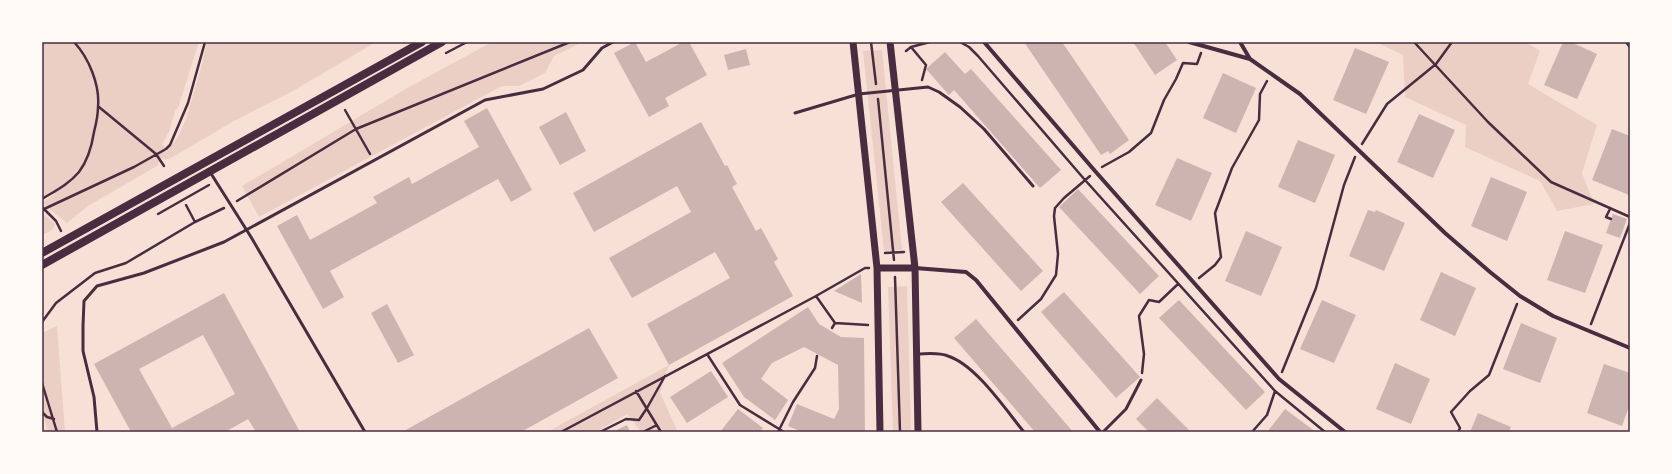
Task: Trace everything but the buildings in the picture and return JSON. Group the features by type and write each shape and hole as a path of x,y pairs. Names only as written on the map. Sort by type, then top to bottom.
{"main road":[{"path":"42,254 422,42"},
{"path":"42,265 442,42"}],"street":[{"path":"853,42 877,268 880,432"},
{"path":"890,42 915,268 918,432"},
{"path":"984,42 1095,171 1279,379 1345,432"},
{"path":"1189,42 1250,59 1300,94 1445,233 1520,296 1553,316 1588,332 1630,348"},
{"path":"1240,42 1250,59"},
{"path":"1628,42 1630,46"},
{"path":"877,268 915,268 966,272 976,280 1100,432"}],"lane":[{"path":"97,432 94,397 83,351 84,302 97,286 144,273 224,242 248,231 485,100 543,89 583,70 602,48 613,42"},
{"path":"795,113 859,94 928,87 939,92 960,107 984,129 1032,186"},
{"path":"210,172 248,231 365,432"},
{"path":"916,354 947,355 960,362 976,374 1024,432"},
{"path":"1103,432 1126,409 1141,380"}],"path":[{"path":"42,199 66,185 79,172 86,160 92,143 98,106 96,86 82,50 74,42"},
{"path":"62,233 56,220 43,209 134,167 170,144 188,103 200,62 204,42"},
{"path":"42,322 56,303 95,274 126,263 195,222 230,205 356,129 570,42"},
{"path":"871,42 893,252 900,432"},
{"path":"906,52 911,47 930,42"},
{"path":"960,42 969,46 1084,180 1275,391 1325,432"},
{"path":"1414,42 1436,64 1488,122 1551,182 1630,217"},
{"path":"1252,432 1267,414 1279,379 1316,288 1344,185 1358,149 1387,104 1436,64 1452,42"},
{"path":"911,47 926,65 919,88"},
{"path":"1013,325 1041,299 1056,276 1058,254 1054,208 1095,171 1129,152 1151,133 1164,100 1183,63 1197,64"},
{"path":"1194,283 1221,257 1215,213 1232,168 1242,147 1259,120 1260,94 1270,73"},
{"path":"98,106 156,154 164,166"},
{"path":"346,110 375,161"},
{"path":"186,205 195,222"},
{"path":"1610,209 1607,217 1611,219"},
{"path":"1588,332 1630,223"},
{"path":"875,254 913,251"},
{"path":"561,432 816,296 865,268 877,268"},
{"path":"1141,380 1144,354 1139,316 1149,300 1159,302 1178,284"},
{"path":"816,296 835,323"},
{"path":"1458,432 1460,428 1451,412 1470,391 1489,375 1520,296"},
{"path":"835,323 869,325"},
{"path":"832,328 835,323"},
{"path":"707,354 740,405 778,431 784,432"},
{"path":"778,431 793,402 815,368 817,356"},
{"path":"600,432 626,419 639,420 665,376"},
{"path":"42,383 57,432"},
{"path":"636,391 661,432"},
{"path":"42,412 47,417 54,419"},
{"path":"643,432 657,425"}],"shaded area":[{"path":"42,42 199,42 178,108 175,111 169,132 162,144 165,147 166,152 178,137 186,119 207,42 376,42 293,91 234,121 171,158 165,160 162,158 157,166 88,206 67,223 42,203 55,194 53,192 42,199"},
{"path":"492,42 583,42 554,56 545,73 519,86 502,86 259,217 242,186 409,87"},
{"path":"1376,42 1526,42 1540,51 1528,84 1597,125 1582,173 1594,204 1557,211 1540,181 1465,147 1466,125 1405,97 1403,55"},
{"path":"882,50 902,250 884,251 863,51"},
{"path":"42,213 55,223 52,230 42,235"},
{"path":"907,286 911,432 893,432 888,287"},
{"path":"57,326 65,432 48,432 42,411 42,333"},
{"path":"669,365 660,393 678,432 641,432 627,414 596,432 547,432"}]}
